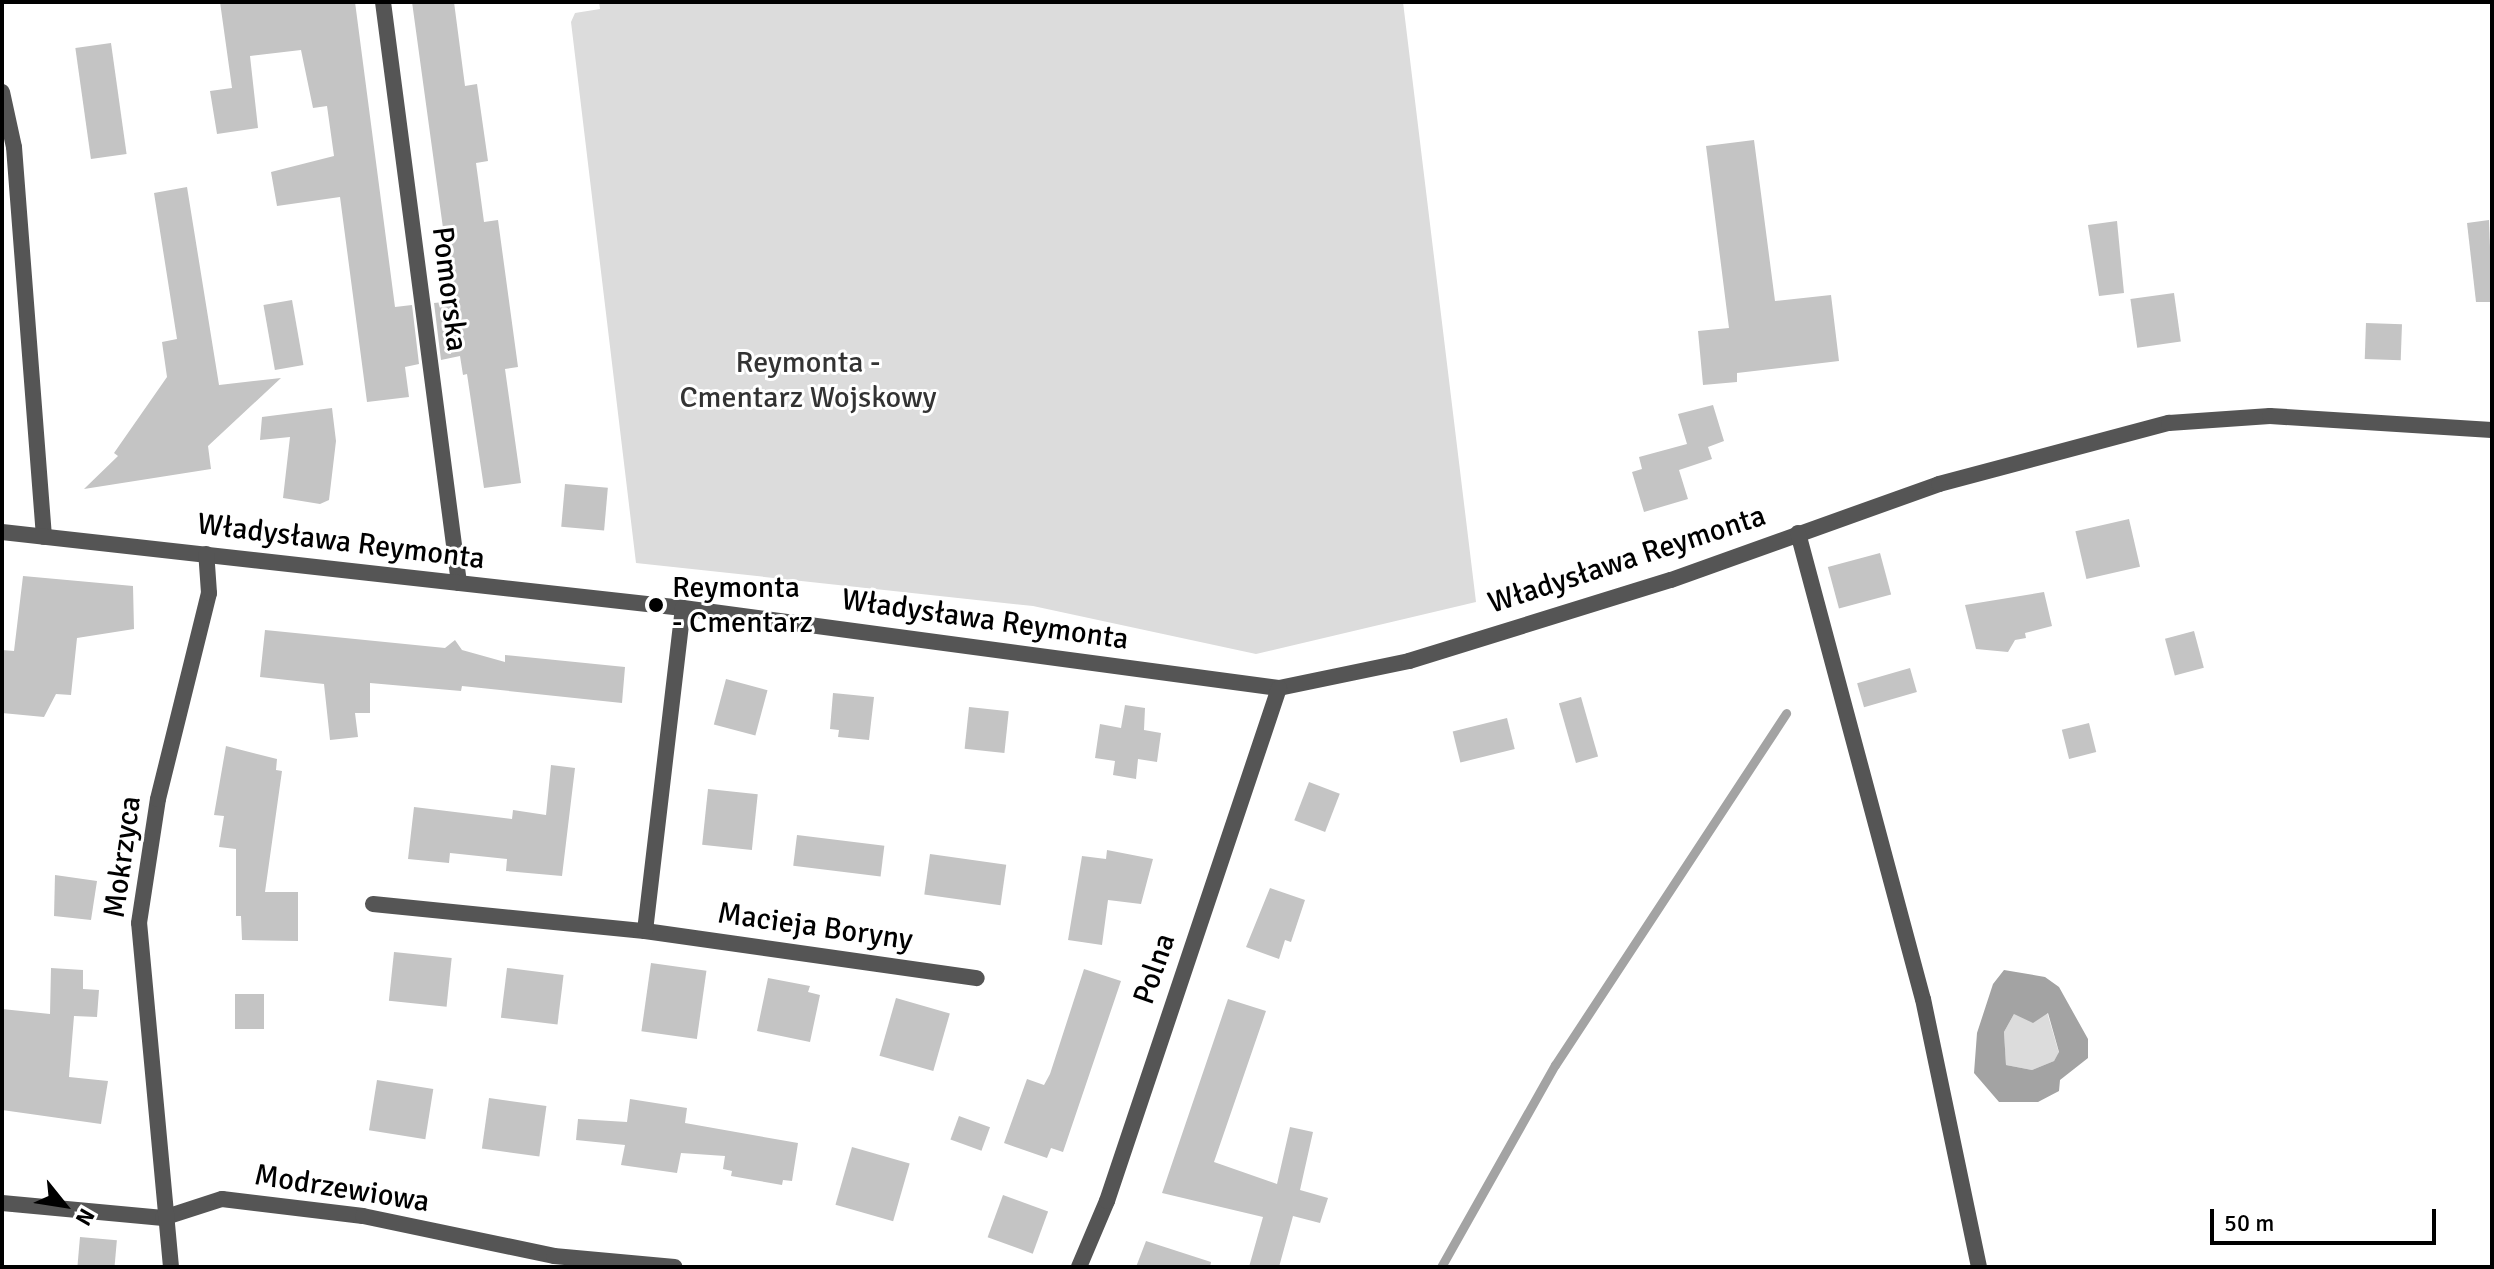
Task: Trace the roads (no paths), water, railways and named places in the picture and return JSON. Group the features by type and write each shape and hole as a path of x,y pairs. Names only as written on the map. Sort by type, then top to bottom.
{"street":[{"name":"Pomorska","path":"383,2 459,583"},
{"path":"2,92 16,163 44,537"},
{"name":"Władysława Reymonta","path":"2,532 683,608 1279,688 1409,661 1671,580 1939,484 2169,423 2270,416 2492,430"},
{"name":"Władysława Reymonta","path":"1798,533 1923,999 1979,1267"},
{"name":"Mokrzyca","path":"171,1267 163,1218 139,923 158,799 209,593 206,554"},
{"path":"645,931 683,608"},
{"name":"Polna","path":"1079,1267 1107,1201 1279,688"},
{"name":"Macieja Boryny","path":"373,904 645,931 977,978"},
{"name":"Modrzewiowa","path":"2,1203 163,1218 222,1199 363,1216 554,1256 675,1267"}],"waterway":[{"path":"1441,1267 1555,1065 1786,713"}],"place":[{"name":"Reymonta - Cmentarz","path":"656,605"}],"park label":[{"name":"Reymonta - Cmentarz Wojskowy","path":"808,380"}]}
